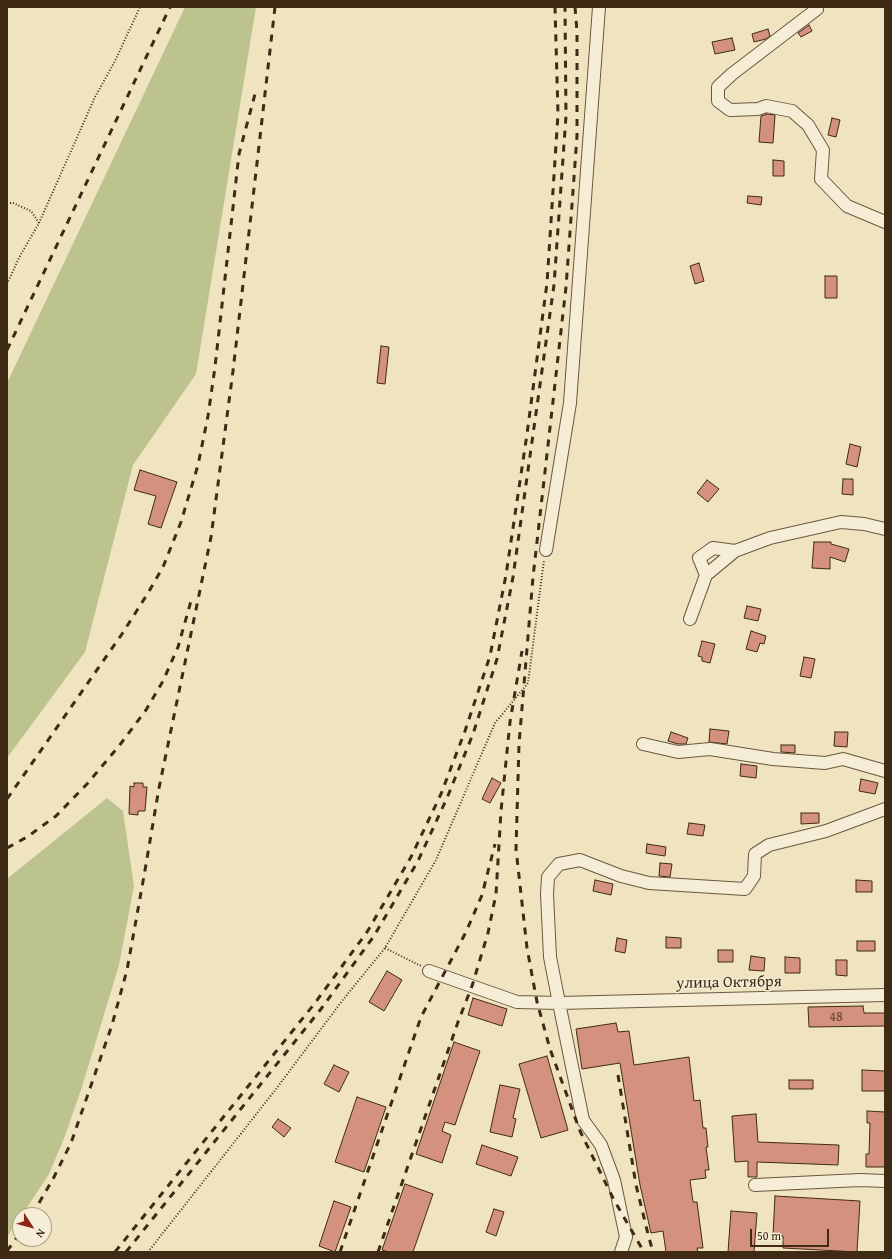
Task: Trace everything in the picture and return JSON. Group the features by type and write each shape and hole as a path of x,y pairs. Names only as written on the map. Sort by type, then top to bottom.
{"street":[{"path":"546,550 570,403 599,7"},
{"path":"816,7 817,9 718,86 718,102 730,110 758,109 766,106 792,111 808,125 823,150 821,179 847,206 885,222"},
{"path":"690,618 706,575 735,551 770,538 841,522 864,524 885,529"},
{"path":"706,575 699,558 713,548 735,551"},
{"path":"643,744 678,752 710,750 780,760 826,763 843,759 885,771"},
{"path":"621,1252 626,1237 614,1180 601,1145 583,1120 550,957 547,894 548,877 559,864 580,860 621,876 649,883 745,889 754,876 755,854 769,845 826,831 885,809"},
{"name":"улица Октября","path":"429,971 517,1002 574,1003 885,995"},
{"path":"755,1185 860,1180 885,1181"}],"path":[{"path":"7,284 20,256 39,223 92,104 140,7"},
{"path":"7,203 13,203 31,211 39,223"},
{"path":"148,1252 276,1089 342,1001 385,948 436,860 495,723 528,683 546,550"},
{"path":"385,948 429,971"}],"green space":[{"path":"185,7 256,7 196,374 133,465 85,652 7,758 7,383"},
{"path":"107,798 123,811 134,886 119,965 82,1087 65,1136 49,1174 27,1207 12,1207 12,1230 7,1237 7,879"}],"building":[{"path":"809,25 812,31 801,37 798,33"},
{"path":"768,29 770,36 766,39 754,42 752,34"},
{"path":"732,38 735,50 715,54 712,42"},
{"path":"767,114 775,115 773,143 759,142 761,116"},
{"path":"832,118 840,120 836,137 828,135"},
{"path":"773,160 784,161 784,176 773,176"},
{"path":"748,196 762,197 761,205 747,203"},
{"path":"699,263 704,281 695,284 690,266"},
{"path":"825,276 837,276 837,298 825,298"},
{"path":"381,346 389,347 385,384 377,383"},
{"path":"850,444 861,447 857,467 846,464"},
{"path":"140,470 177,482 161,528 148,524 156,496 134,490"},
{"path":"843,479 853,479 853,495 842,494"},
{"path":"707,480 719,489 708,502 697,493"},
{"path":"814,542 831,542 831,544 849,549 845,562 830,557 830,569 812,568"},
{"path":"747,606 761,609 758,621 744,618"},
{"path":"751,631 766,636 764,644 760,643 757,652 746,649"},
{"path":"702,641 715,644 710,663 702,661 702,657 698,656"},
{"path":"804,657 815,659 811,678 800,676"},
{"path":"710,729 729,731 727,744 709,742"},
{"path":"671,732 688,738 686,744 678,744 668,741"},
{"path":"835,732 848,732 847,747 834,746"},
{"path":"781,745 795,745 795,753 781,752"},
{"path":"741,764 757,766 756,778 740,776"},
{"path":"492,778 501,783 490,803 482,799"},
{"path":"861,779 878,783 875,794 859,791"},
{"path":"134,783 143,783 143,787 147,787 145,811 138,811 138,815 129,814 130,786 134,787"},
{"path":"801,813 819,813 819,823 801,824"},
{"path":"689,823 705,825 703,836 687,834"},
{"path":"647,844 666,847 665,856 646,853"},
{"path":"660,863 672,864 670,877 659,876"},
{"path":"595,880 613,884 611,895 593,891"},
{"path":"856,880 872,881 872,892 856,892"},
{"path":"666,937 681,938 681,948 666,948"},
{"path":"617,938 627,940 625,953 615,951"},
{"path":"857,941 875,941 875,951 857,951"},
{"path":"718,950 733,950 733,962 718,962"},
{"path":"751,956 765,958 764,971 749,970"},
{"path":"785,957 800,958 800,973 785,973"},
{"path":"836,960 847,960 847,976 836,975"},
{"path":"387,971 402,980 384,1011 369,1002"},
{"path":"473,998 507,1009 502,1026 468,1015"},
{"path":"863,1006 864,1013 885,1013 885,1026 809,1027 808,1007"},
{"path":"616,1023 618,1032 629,1031 634,1065 689,1057 694,1101 700,1100 703,1128 706,1128 708,1147 706,1147 709,1170 705,1170 706,1178 690,1180 693,1202 697,1202 703,1248 697,1248 698,1252 666,1252 663,1231 651,1233 640,1185 620,1063 582,1069 576,1029"},
{"path":"454,1042 480,1051 455,1125 445,1122 442,1131 451,1135 442,1163 416,1154"},
{"path":"547,1056 568,1130 541,1138 519,1064"},
{"path":"334,1065 349,1072 339,1092 324,1084"},
{"path":"862,1070 885,1071 885,1091 862,1091"},
{"path":"789,1080 813,1080 813,1089 789,1089"},
{"path":"500,1085 520,1089 513,1118 516,1119 512,1137 490,1132"},
{"path":"357,1097 386,1107 364,1172 335,1162"},
{"path":"867,1111 885,1112 885,1167 866,1167 866,1154 869,1154 870,1123 867,1123"},
{"path":"756,1114 758,1142 839,1145 838,1165 757,1162 757,1177 748,1177 748,1161 735,1162 732,1116"},
{"path":"278,1119 291,1128 284,1137 272,1127"},
{"path":"482,1145 518,1157 511,1176 476,1164"},
{"path":"405,1184 433,1194 413,1252 389,1252 382,1250"},
{"path":"775,1196 860,1201 857,1252 783,1248 783,1236 773,1235"},
{"path":"334,1201 351,1207 335,1252 319,1246"},
{"path":"494,1209 504,1212 496,1236 486,1232"},
{"path":"731,1211 757,1213 754,1252 728,1252"}],"railway":[{"path":"7,350 170,7"},
{"path":"37,1207 71,1143 112,1025 127,970 159,788 211,537 233,371 275,7"},
{"path":"115,1252 315,1003 367,932 411,857 441,794 465,731 490,656 506,575 547,283 558,114 555,7"},
{"path":"126,1252 321,1009 374,936 418,861 447,798 473,734 497,659 513,577 554,285 566,116 565,7"},
{"path":"575,7 577,32 577,136 566,287 533,577 519,744 516,849 527,948 537,1002 550,1049 580,1131 614,1200 644,1252"},
{"path":"7,799 122,634 148,593 163,567 181,522 198,465 208,416 239,154 255,94"},
{"path":"7,848 27,837 56,816 87,784 119,746 146,710 163,681 178,647 191,601"},
{"path":"378,1252 458,1022 472,986 488,933 496,894 501,811 510,722 522,651"},
{"path":"340,1252 421,1017 466,932 482,895 495,844"},
{"path":"618,1075 636,1185 653,1252"},
{"path":"7,1251 12,1244"}]}
